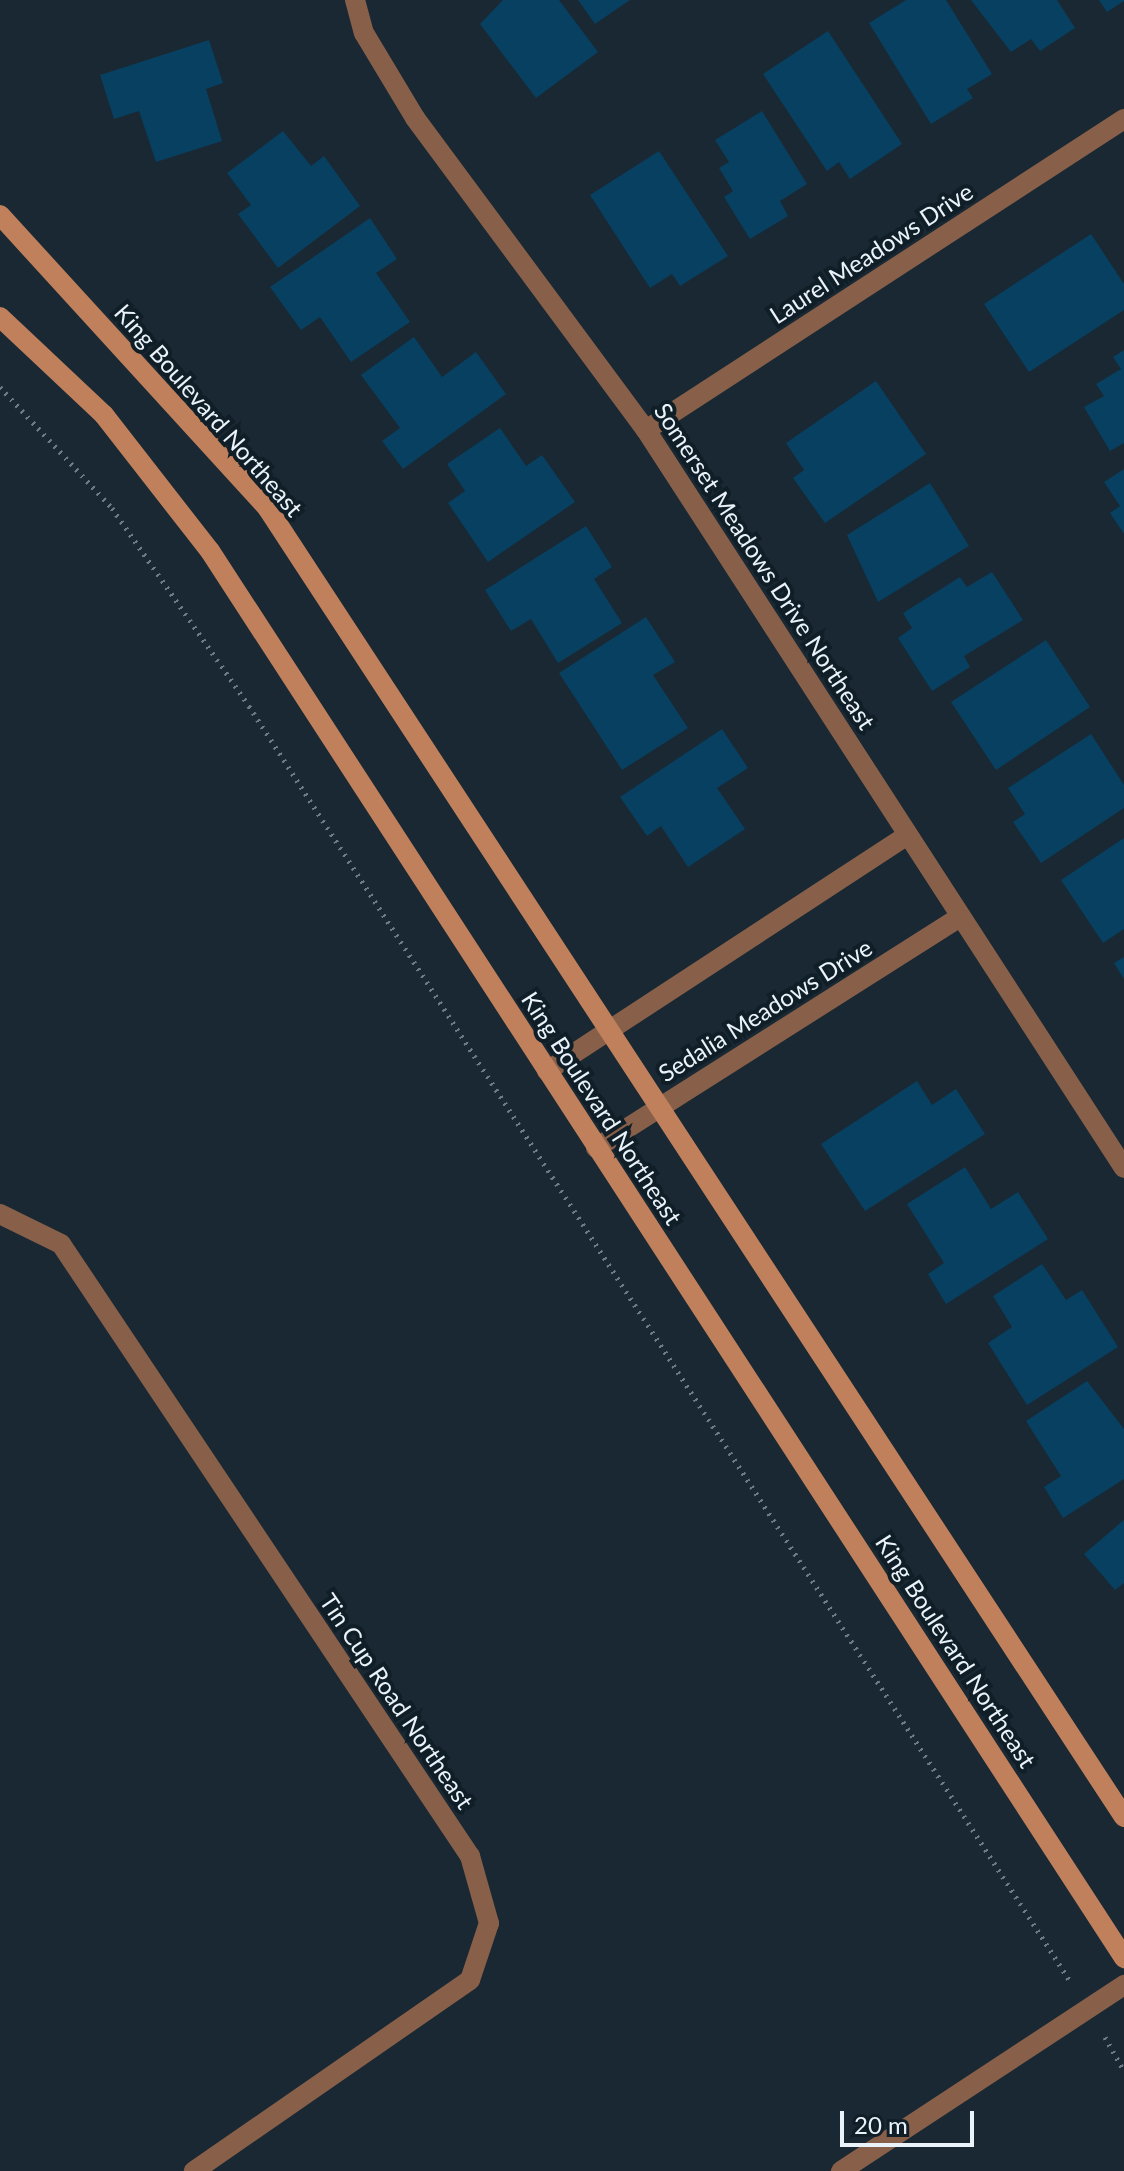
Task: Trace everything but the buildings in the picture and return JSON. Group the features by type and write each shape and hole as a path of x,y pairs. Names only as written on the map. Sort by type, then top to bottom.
{"street":[{"name":"Somerset Meadows Drive Northeast","path":"355,0 364,33 415,118 646,430 1124,1168"},
{"name":"Laurel Meadows Drive","path":"646,430 1124,119"},
{"name":"King Boulevard Northeast","path":"0,215 268,509 1124,1817"},
{"name":"King Boulevard Northeast","path":"0,317 104,415 210,551 1124,1958"},
{"path":"547,1071 908,835"},
{"name":"Sedalia Meadows Drive","path":"596,1148 961,916"},
{"name":"Tin Cup Road Northeast","path":"0,1214 61,1244 470,1856 489,1923 470,1980 194,2171"},
{"path":"841,2171 1124,1985"}],"path":[{"path":"0,387 112,508 249,706 1088,2009 1124,2071"}]}
